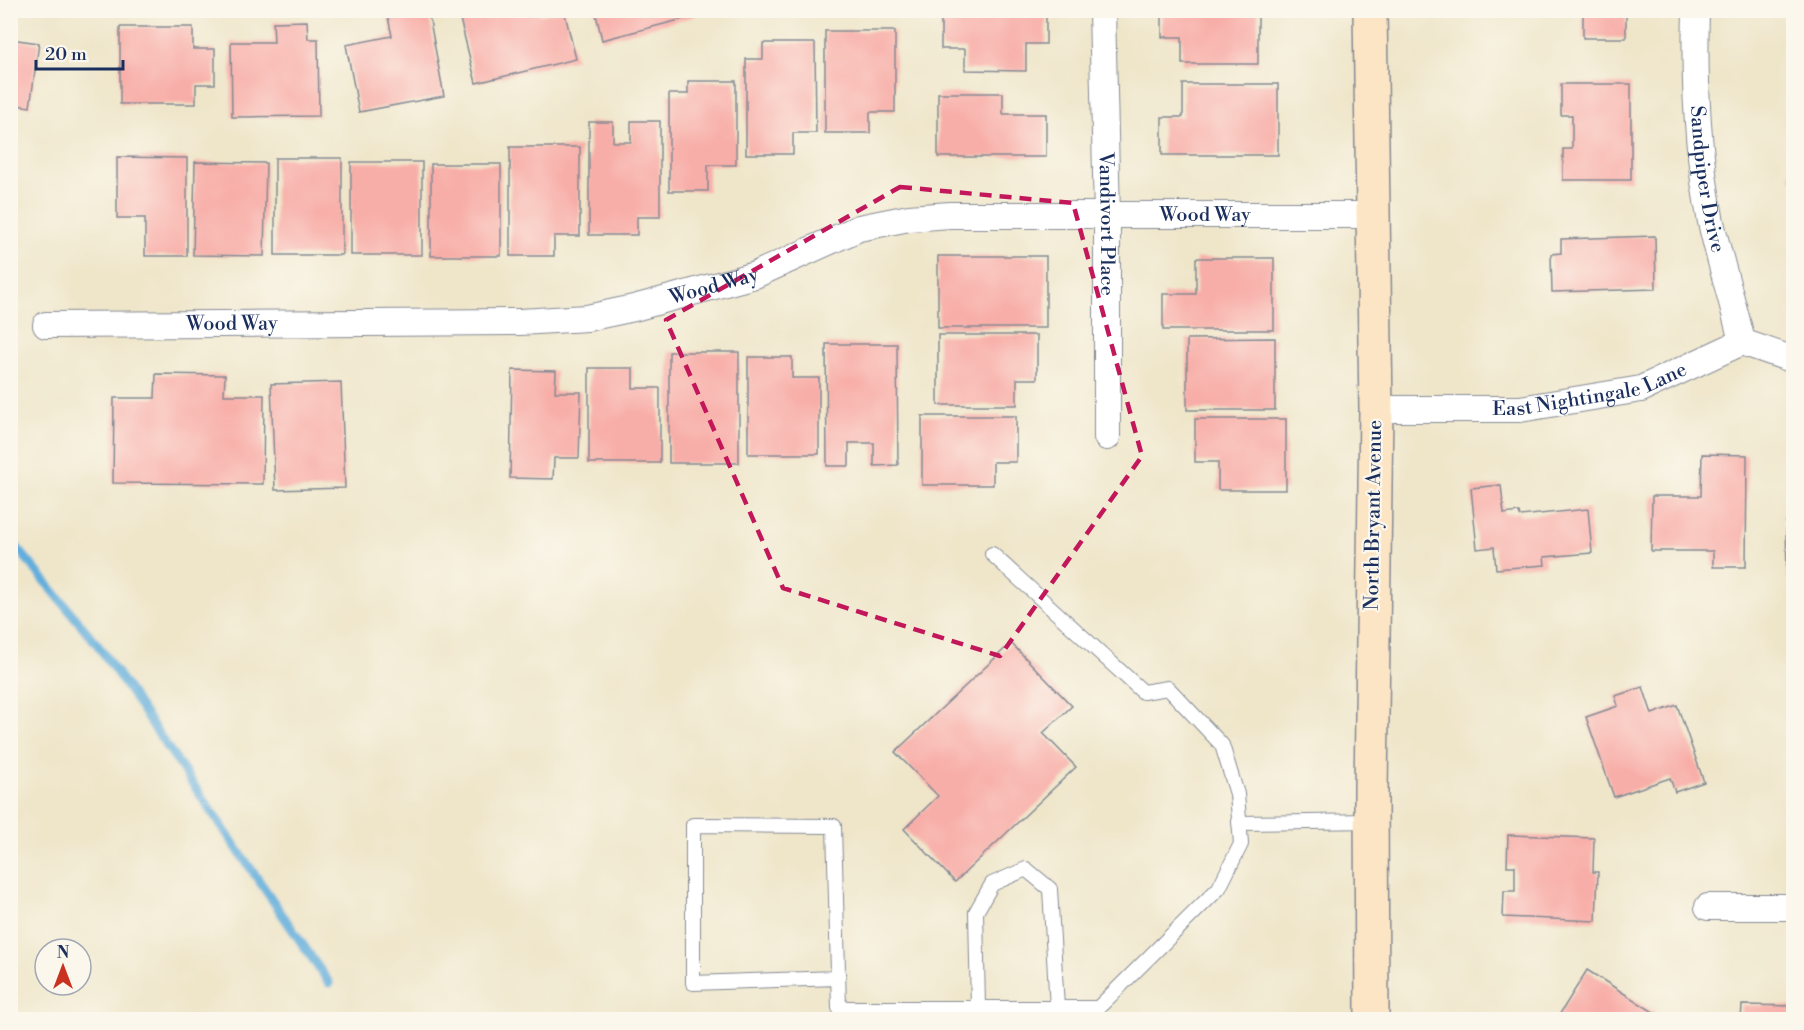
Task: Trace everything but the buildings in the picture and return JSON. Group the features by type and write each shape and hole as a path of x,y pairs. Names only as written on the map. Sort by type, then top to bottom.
{"street":[{"name":"Vandivort Place","path":"1102,10 1107,215 1107,437"},
{"name":"North Bryant Avenue","path":"1370,10 1376,409 1371,821 1372,1020"},
{"name":"Sandpiper Drive","path":"1696,10 1695,58 1702,155 1711,222 1742,342"},
{"name":"Wood Way","path":"46,326 520,322 587,318 755,275 859,228 879,224 950,215 1372,215"},
{"path":"1742,342 1794,360"},
{"name":"East Nightingale Lane","path":"1376,409 1520,409 1641,389 1742,342"},
{"path":"1708,907 1794,907"}],"lane":[{"path":"838,978 693,983 693,825 834,826 839,1008 1098,1008 1219,888 1241,844 1237,794 1222,745 1167,688 1143,692 992,554"},
{"path":"1239,823 1371,821"},
{"path":"978,1008 976,912 992,884 1026,869 1050,889 1057,1008"}],"highlighted area":[{"path":"900,187 1073,203 1142,456 1000,656 783,588 666,320"}],"waterway":[{"path":"10,539 97,644 329,983"}]}
